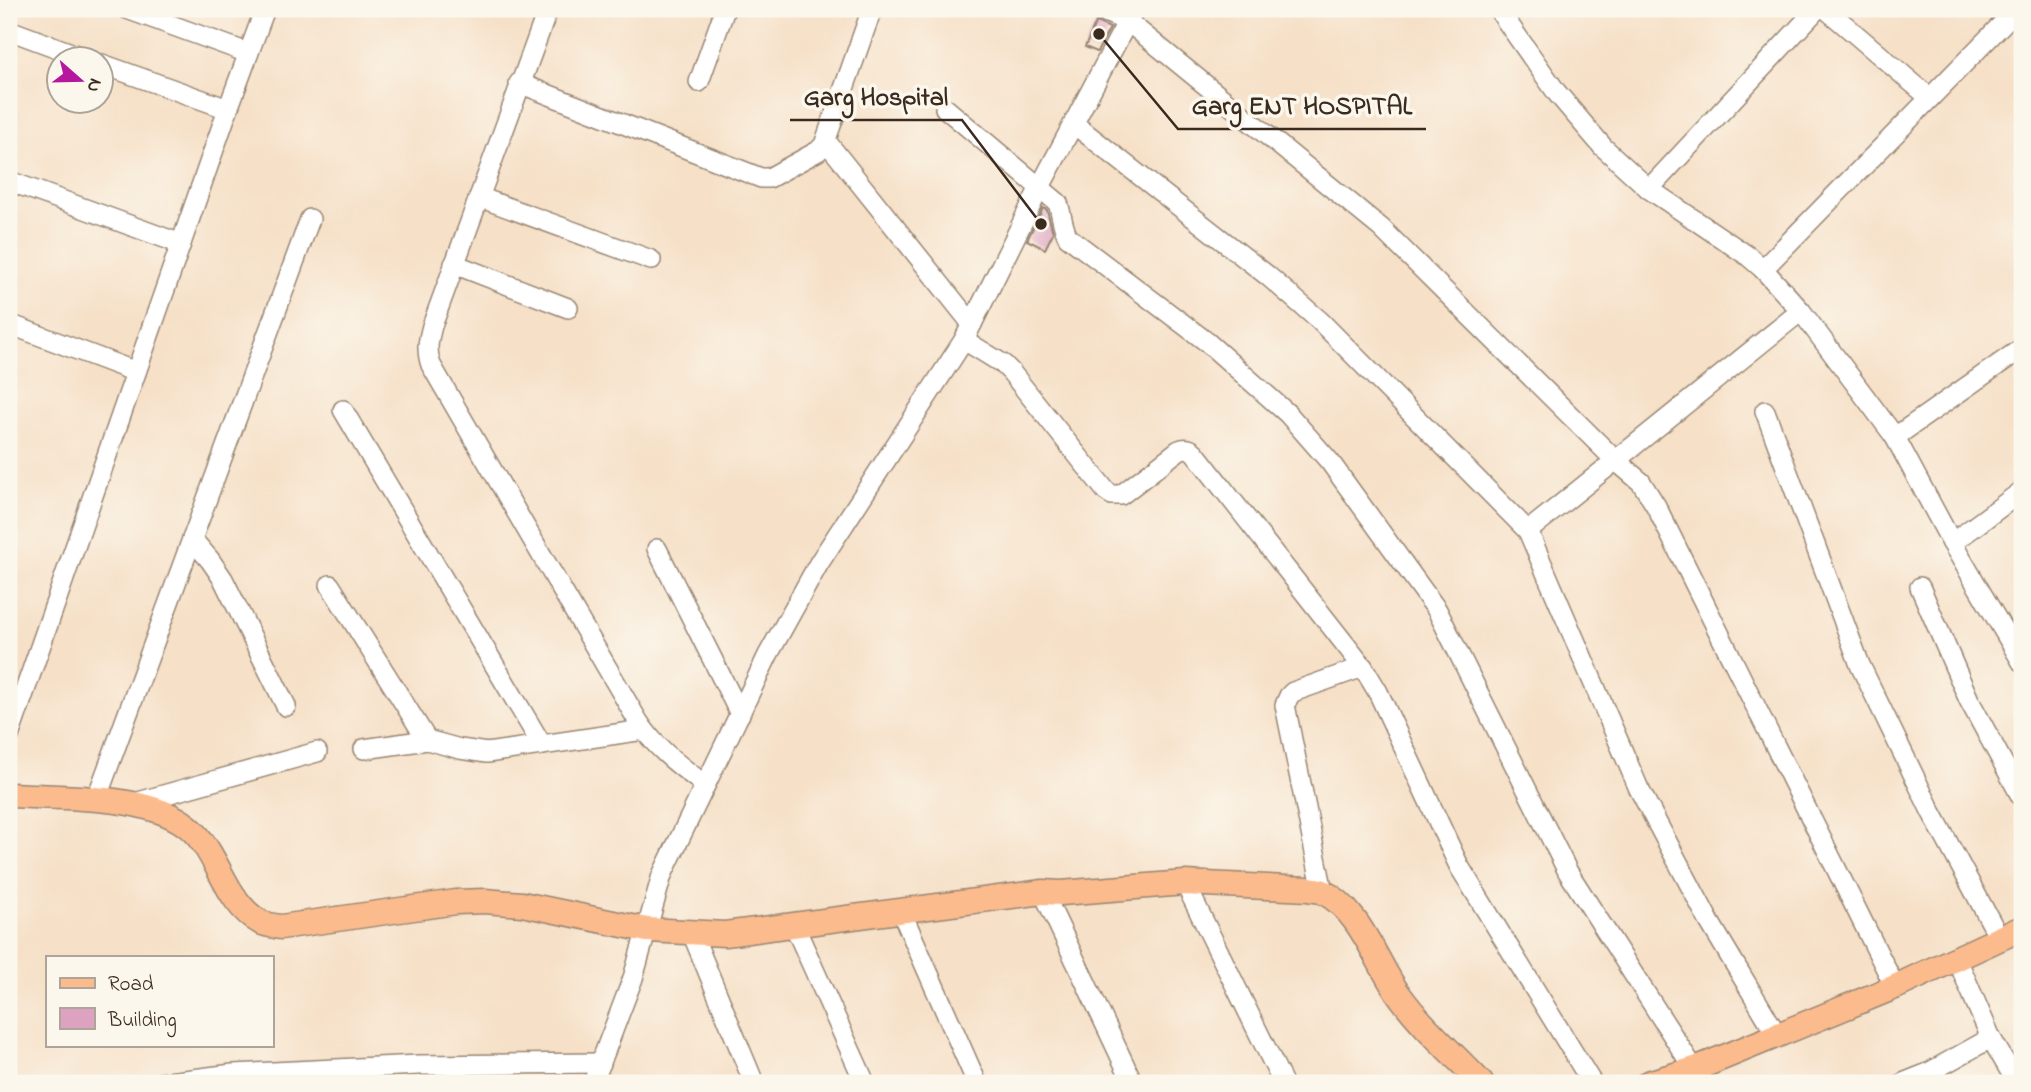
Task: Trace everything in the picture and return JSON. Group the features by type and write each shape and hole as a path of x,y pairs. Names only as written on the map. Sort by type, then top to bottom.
{"main road":[{"path":"9,795 131,804 167,814 192,829 201,839 236,897 250,914 262,923 281,927 456,902 485,901 522,904 647,930 724,934 1043,892 1061,893 1185,883 1308,889 1323,892 1339,903 1353,918 1399,995 1431,1035 1481,1083"},
{"path":"1648,1083 1699,1076 1777,1035 1895,987 2011,934"}],"street":[{"path":"127,9 248,53"},
{"path":"9,736 265,9"},
{"path":"548,9 454,264 427,342 427,354 643,730 665,754 705,785"},
{"path":"699,82 725,9"},
{"path":"519,83 764,179 773,177 818,151 827,141 872,9"},
{"path":"1097,9 1130,15 1381,228 1615,460 1641,482 1656,506 1895,987"},
{"path":"1498,9 1557,93 1603,147 1649,189 1748,256 1801,311 1895,436 1952,543 2022,662"},
{"path":"1649,189 1818,9"},
{"path":"1826,9 1930,98"},
{"path":"1763,269 2017,9"},
{"path":"593,1083 633,978 662,876 785,621 819,563 968,332 1130,15"},
{"path":"9,30 52,46"},
{"path":"116,69 228,109"},
{"path":"945,108 1058,203 1068,237 1207,342 1288,414 1330,461 1437,610 1568,872 1699,1076"},
{"path":"1074,124 1300,303 1528,531 1639,789 1709,921 1777,1035"},
{"path":"827,141 968,332 1012,372 1106,491 1112,495 1121,495 1179,450 1184,447 1191,449 1363,667 1378,692 1459,866 1592,1083"},
{"path":"9,181 181,244"},
{"path":"479,197 651,260"},
{"path":"96,800 310,219"},
{"path":"454,264 568,308"},
{"path":"1528,531 1801,311"},
{"path":"9,324 136,372"},
{"path":"1895,436 2022,348"},
{"path":"343,410 542,745"},
{"path":"1765,411 1860,665 1932,813 2011,934"},
{"path":"1952,543 2022,491"},
{"path":"192,539 223,579 286,706"},
{"path":"657,549 740,713"},
{"path":"330,585 426,740"},
{"path":"1920,587 1969,700 2022,797"},
{"path":"1323,892 1285,705 1293,692 1363,667"},
{"path":"363,749 426,740 487,753 643,730"},
{"path":"131,804 317,752"},
{"path":"1185,883 1283,1083"},
{"path":"1043,892 1133,1083"},
{"path":"901,911 977,1083"},
{"path":"794,925 865,1083"},
{"path":"692,933 754,1083"},
{"path":"1957,959 1991,1038 2017,1083"},
{"path":"1903,1083 1928,1073 1991,1038"},
{"path":"160,1083 233,1074 419,1065 601,1063"}],"building":[{"path":"1096,22 1110,28 1097,52 1085,47"},
{"path":"1043,208 1047,210 1053,233 1045,249 1027,240"}],"place":[{"name":"Garg ENT HOSPITAL","path":"1099,34"},
{"name":"Garg Hospital","path":"1041,224"}]}
